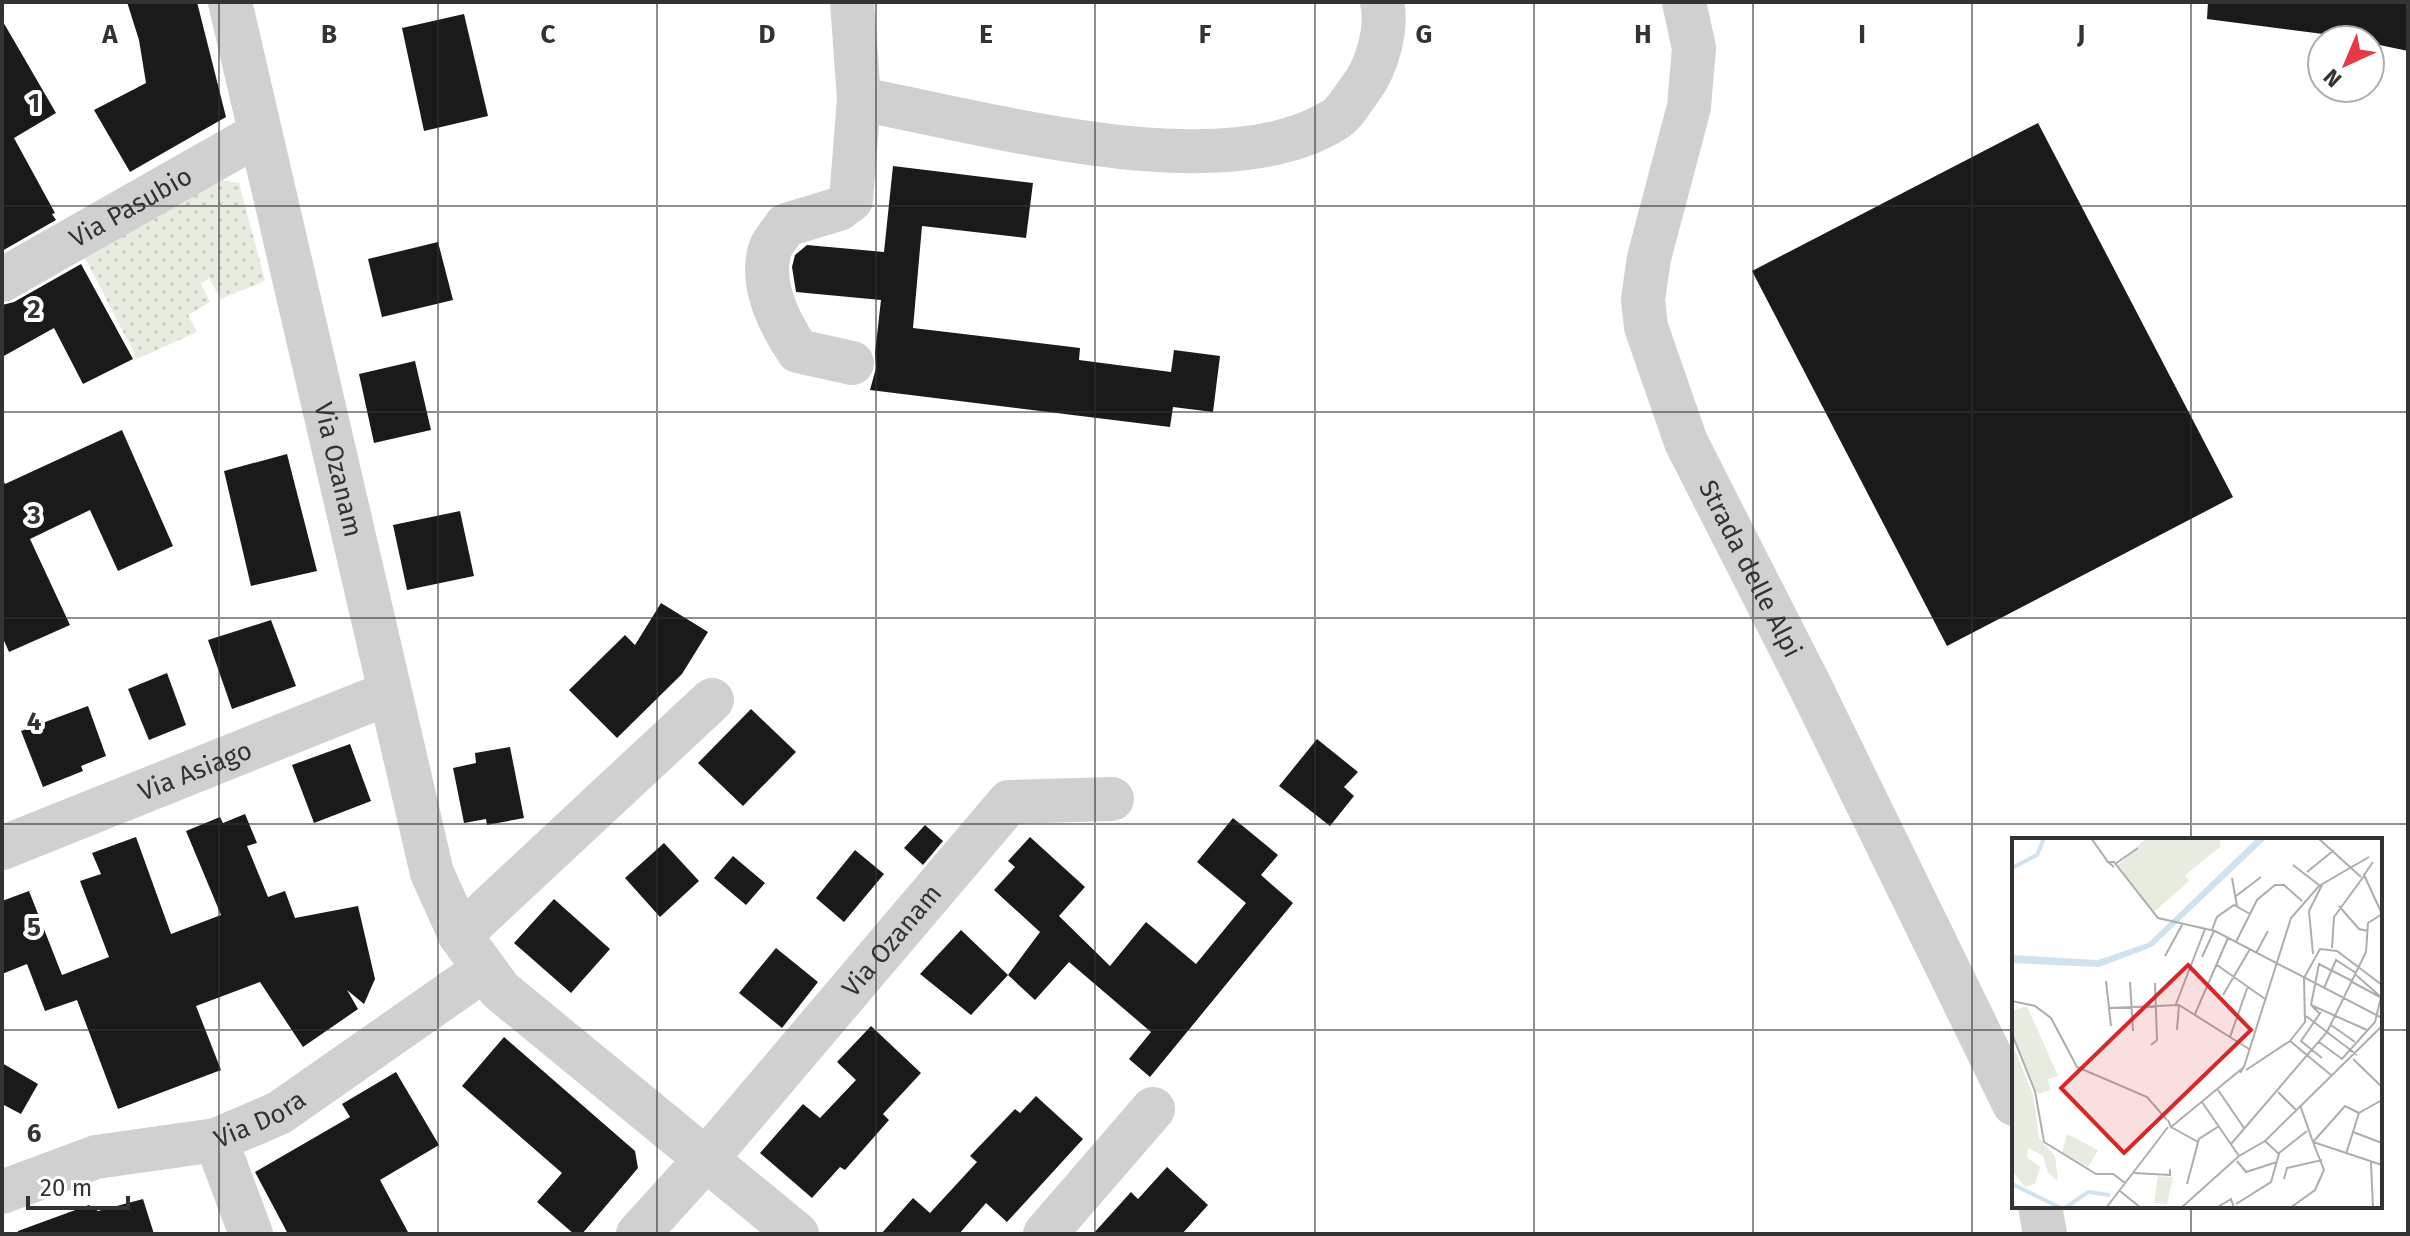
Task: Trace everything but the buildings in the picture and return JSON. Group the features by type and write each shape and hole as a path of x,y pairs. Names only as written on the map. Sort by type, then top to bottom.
{"street":[{"name":"Via Ozanam","path":"230,2 432,873 460,935 500,990 797,1234"},
{"path":"852,2 859,99 851,200 839,209 786,225 769,252 770,283 779,322 798,351 852,363"},
{"path":"859,99 1028,133 1138,147 1228,150 1289,142 1337,119 1373,73 1385,13 1382,2"},
{"name":"Strada delle Alpi","path":"1684,2 1694,48 1689,107 1649,258 1643,299 1646,327 1668,399 1692,455 1811,688 2012,1100"},
{"name":"Via Pasubio","path":"2,280 259,134"},
{"name":"Via Asiago","path":"2,848 389,693"},
{"path":"460,935 712,700"},
{"name":"Via Ozanam","path":"638,1234 707,1158 1009,802 1112,799"},
{"name":"Via Dora","path":"2,1192 96,1157 216,1140 279,1113 485,969"},
{"path":"1045,1234 1153,1109"},
{"path":"216,1140 251,1234"},
{"path":"2040,1208 2045,1234"}],"shaded area":[{"path":"209,178 239,183 265,281 221,299 209,278 201,284 210,302 188,315 197,332 137,359 82,252"}]}
